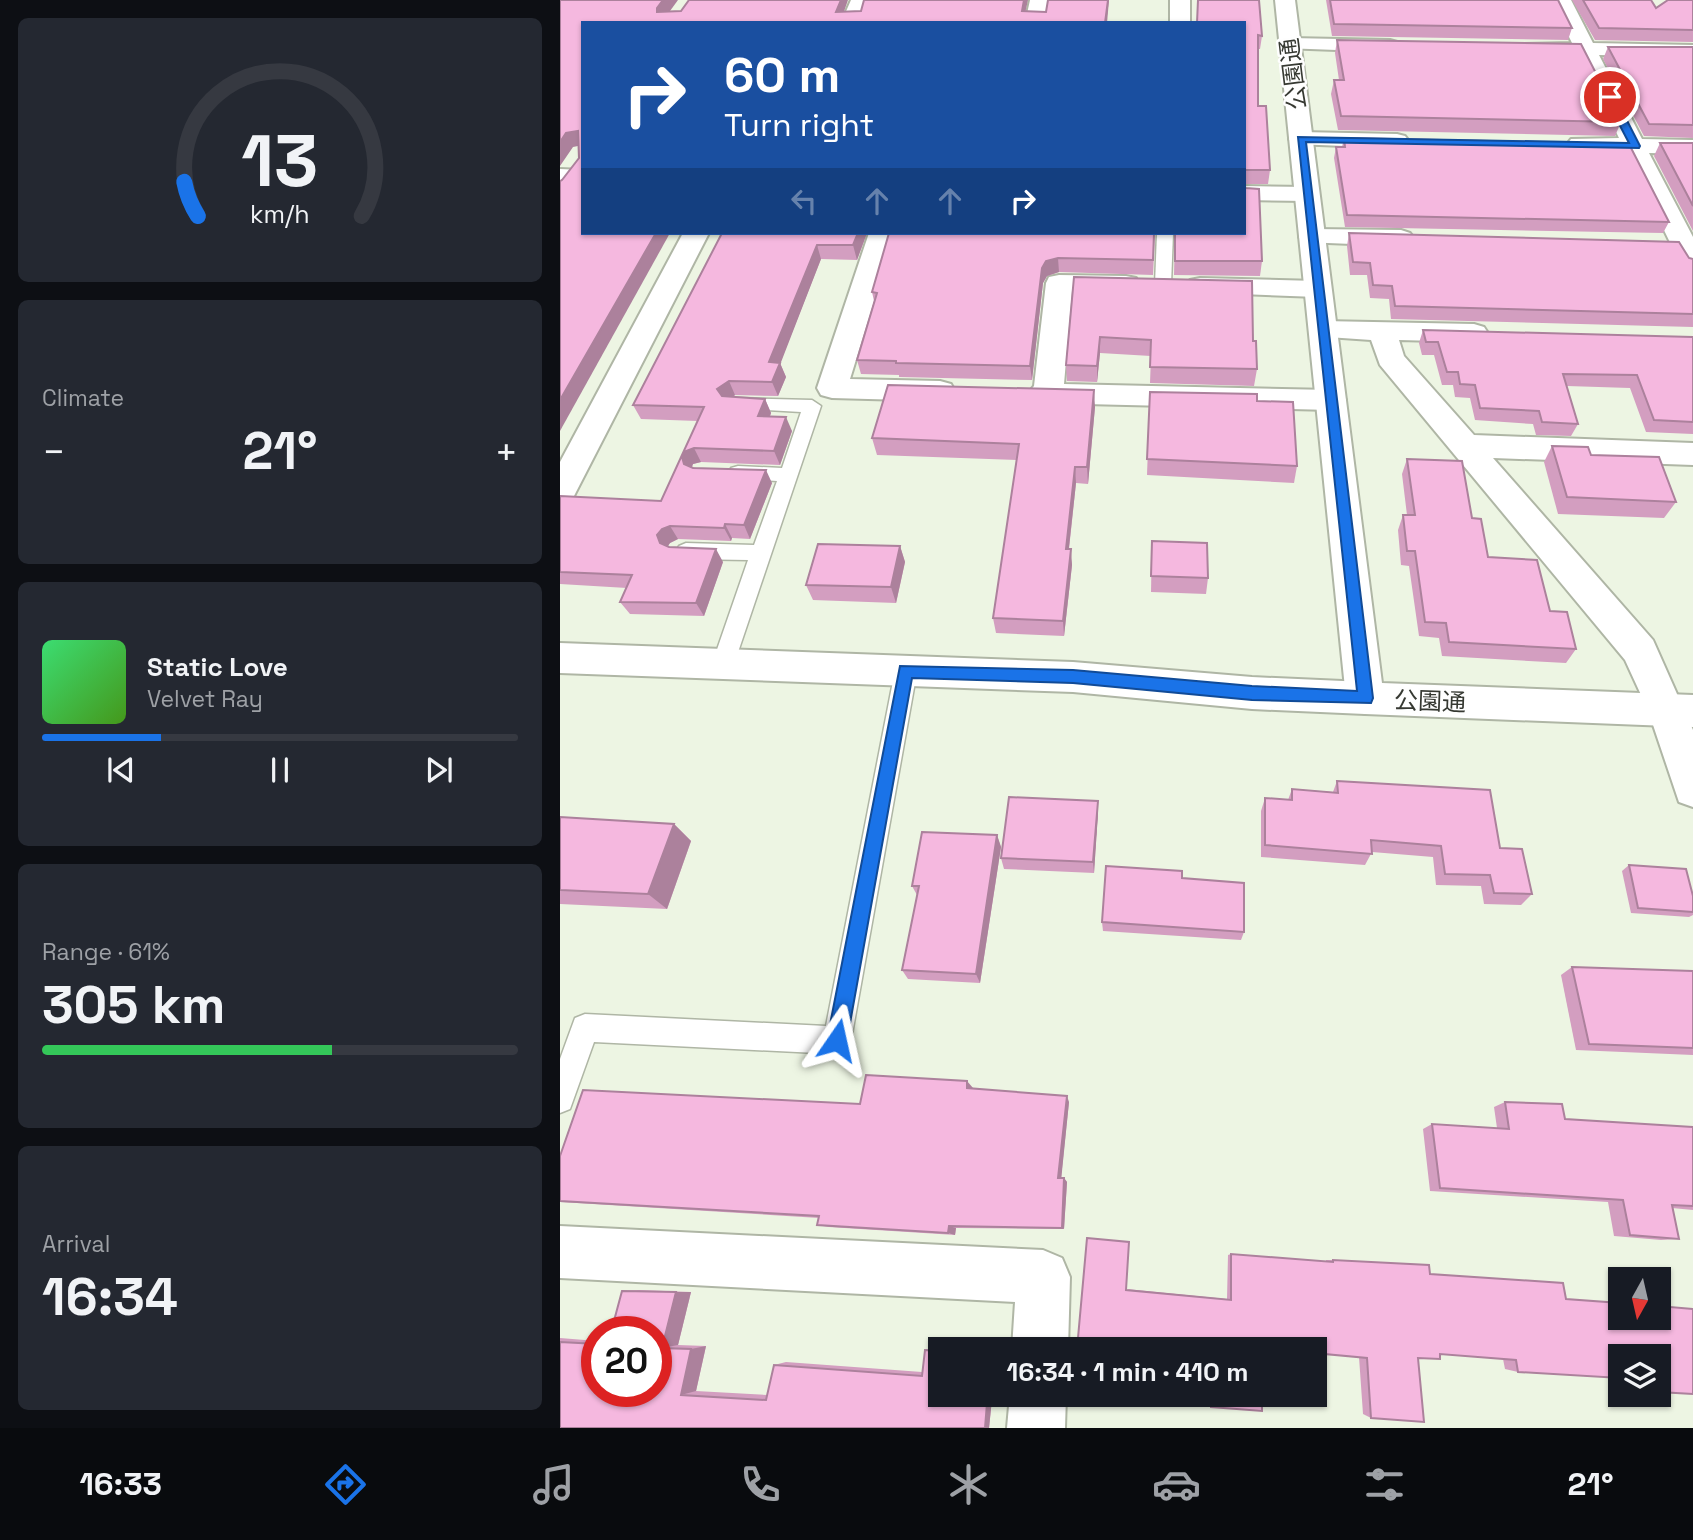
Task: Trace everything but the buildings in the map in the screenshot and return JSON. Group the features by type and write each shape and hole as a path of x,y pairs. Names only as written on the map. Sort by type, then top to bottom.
{"street":[{"path":"852,21 862,0"},
{"path":"1035,21 1040,0"},
{"path":"1180,0 1180,21"},
{"name":"公園通","path":"1284,0 1365,698 1680,710"},
{"path":"1561,0 1689,252"},
{"path":"1290,44 1410,46"},
{"path":"1504,47 1693,51"},
{"path":"1301,139 1426,141"},
{"path":"1552,144 1693,147"},
{"path":"568,179 581,157"},
{"path":"1246,193 1307,194"},
{"path":"560,492 695,235"},
{"path":"881,235 832,388 967,391"},
{"path":"1312,236 1422,239"},
{"path":"1656,243 1689,252"},
{"path":"1317,289 1059,283 1034,393 1331,401"},
{"path":"1323,330 1505,334"},
{"path":"1383,332 1390,358 1640,651 1680,710 1693,789"},
{"path":"1466,446 1693,454"},
{"path":"560,658 1073,677 1252,693 1365,698"},
{"path":"560,1252 1044,1277 1041,1337"},
{"path":"1036,1428 1037,1407"}],"lane":[{"path":"1163,285 1165,235"},
{"path":"723,664 812,406 735,404"},
{"path":"713,472 789,475"},
{"path":"678,550 761,553"},
{"path":"560,1100 585,1028 837,1040 906,671"}],"route":[{"path":"837,1040 906,671 1073,677 1252,693 1365,698 1301,139 1636,146 1610,97"}]}
